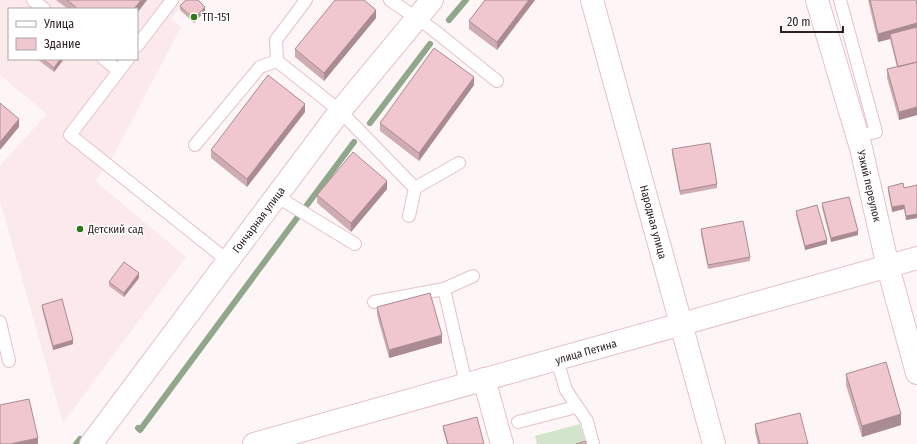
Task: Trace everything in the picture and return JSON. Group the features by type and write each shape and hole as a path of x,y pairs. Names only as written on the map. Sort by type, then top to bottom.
{"street":[{"name":"Гончарная улица","path":"92,444 340,111 432,0"},
{"name":"Народная улица","path":"592,0 714,444"},
{"name":"Узкий переулок","path":"817,0 857,136 888,267 917,373"},
{"name":"улица Петина","path":"254,444 290,439 475,382 917,258"},
{"path":"475,382 502,444"}],"lane":[{"path":"33,0 43,8"},
{"path":"138,45 172,0"},
{"path":"306,0 276,40 277,61 340,111 415,188"},
{"path":"390,0 418,18 497,81"},
{"path":"840,0 876,132 857,136"},
{"path":"105,60 119,71"},
{"path":"127,60 70,135 228,261"},
{"path":"195,145 260,67 277,61"},
{"path":"409,216 415,188 459,163"},
{"path":"276,196 355,244"},
{"path":"374,302 444,289 473,276"},
{"path":"444,289 475,382"},
{"path":"0,322 9,361"},
{"path":"557,360 566,390 576,407 587,421 593,444"},
{"path":"518,422 576,407"}],"shaded area":[{"name":"Детский сад","path":"0,0 186,0 171,19 181,27 112,158 95,181 186,257 63,423 0,201 0,166 47,114 0,75"}],"green space":[{"path":"580,424 586,444 537,444 535,436"}],"building":[{"path":"67,0 141,0 135,8 77,8"},
{"name":"ТП-151","path":"186,0 198,0 205,7 194,19 180,6"},
{"path":"335,0 364,0 376,10 324,73 295,49"},
{"path":"485,0 529,0 497,42 469,21"},
{"path":"870,0 916,0 917,23 878,34"},
{"path":"917,27 917,62 898,67 890,34"},
{"path":"434,48 474,77 419,153 380,123"},
{"path":"44,60 59,60 54,68"},
{"path":"917,62 917,107 899,112 887,69"},
{"path":"268,75 305,104 247,179 211,150"},
{"path":"0,103 19,119 0,142"},
{"path":"710,143 717,184 680,191 672,149"},
{"path":"353,152 387,181 351,223 317,195"},
{"path":"903,183 904,188 917,185 917,214 906,216 904,205 892,207 888,187"},
{"path":"849,197 858,231 831,238 822,203"},
{"path":"817,205 827,240 805,246 796,211"},
{"path":"743,221 750,257 708,265 701,229"},
{"path":"124,262 139,273 124,293 109,282"},
{"path":"430,293 442,335 389,350 377,307"},
{"path":"62,299 73,340 53,346 42,305"},
{"path":"886,362 901,414 862,426 846,374"},
{"path":"29,399 38,438 10,444 0,444 0,405"},
{"path":"800,413 808,444 760,444 755,424"},
{"path":"477,417 484,444 448,444 443,426"},
{"path":"586,441 586,444 576,444"}],"waterway":[{"path":"449,20 466,0"},
{"path":"370,123 430,44"},
{"path":"304,209 354,142"},
{"path":"138,428 140,430 297,218"},
{"path":"76,444 80,439"}],"place":[{"name":"ТП-151","path":"194,17"},
{"name":"Детский сад","path":"80,229"}]}
